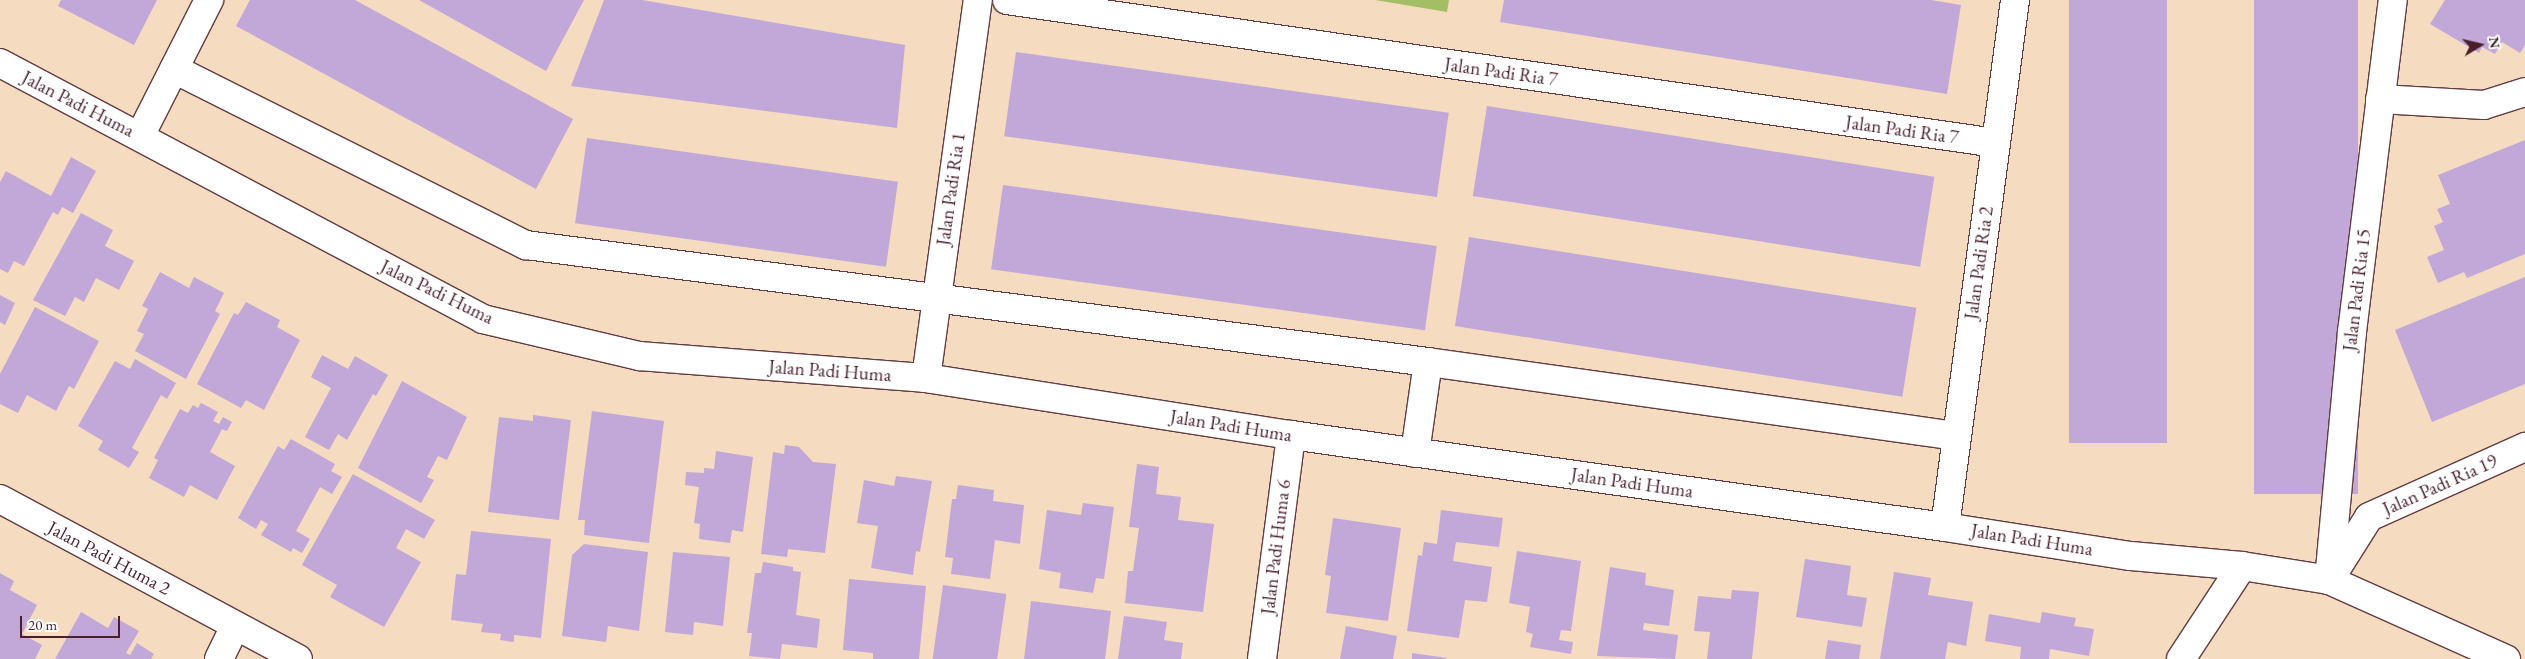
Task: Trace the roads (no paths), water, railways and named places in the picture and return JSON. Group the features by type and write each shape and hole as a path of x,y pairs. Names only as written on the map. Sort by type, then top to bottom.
{"street":[{"path":"140,136 209,0"},
{"name":"Jalan Padi Ria 1","path":"926,378 978,0"},
{"name":"Jalan Padi Ria 7","path":"1006,0 1996,143"},
{"name":"Jalan Padi Ria 2","path":"1945,526 2015,0"},
{"name":"Jalan Padi Ria 15","path":"2329,580 2352,332 2393,0"},
{"name":"Jalan Padi Huma","path":"0,63 483,319 640,356 926,378 1415,453 1945,526 2131,556 2242,566 2329,580 2506,659"},
{"path":"174,69 526,245 1428,362 1956,436"},
{"path":"2380,99 2484,105 2525,92"},
{"path":"1415,453 1428,362"},
{"name":"Jalan Padi Huma 6","path":"1262,659 1291,435"},
{"name":"Jalan Padi Ria 19","path":"2329,580 2369,517 2525,447"},
{"name":"Jalan Padi Huma 2","path":"0,499 298,659"},
{"path":"2181,659 2242,566"},
{"path":"219,659 235,626"}]}
